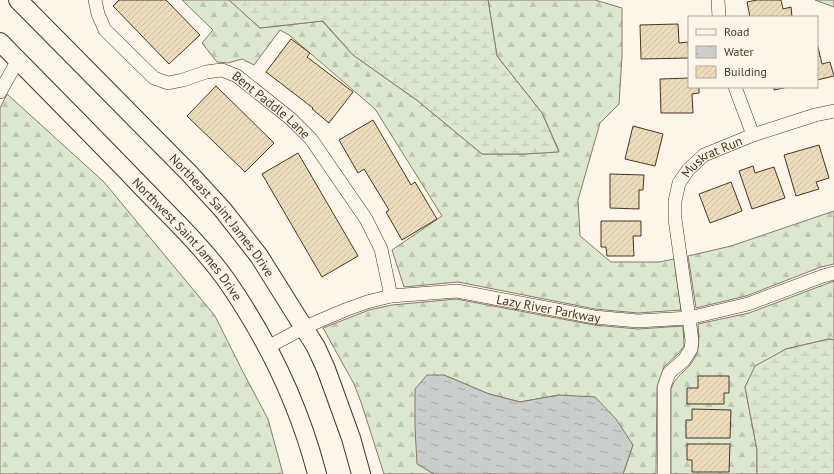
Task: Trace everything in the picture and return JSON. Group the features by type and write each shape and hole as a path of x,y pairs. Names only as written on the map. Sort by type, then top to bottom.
{"main road":[{"name":"Northeast Saint James Drive","path":"18,0 189,172 223,210 259,256 305,327 316,347 326,369 351,438 361,474"},
{"name":"Northwest Saint James Drive","path":"0,42 189,236 226,280 268,347 287,386 313,456 317,474"}],"street":[{"name":"Bent Paddle Lane","path":"96,0 98,14 105,30 154,78 168,83 183,80 206,72 222,70 237,76 291,119 311,139 366,219 381,249 391,296"},
{"path":"718,0 719,16"},
{"path":"0,92 18,60"},
{"path":"735,88 752,135"},
{"name":"Muskrat Run","path":"664,474 664,387 669,373 684,360 691,349 692,341 675,219 675,201 679,183 688,170 704,155 752,135 815,115 834,111"},
{"name":"Lazy River Parkway","path":"268,347 305,327 353,307 391,296 457,291 594,317 638,321 690,318 748,304 834,273"}],"green space":[{"path":"182,0 229,0 260,28 322,21 353,55 418,101 482,154 525,154 559,151 542,113 497,56 488,0 595,0 622,8 622,56 619,104 600,123 578,200 580,236 611,262 659,262 674,259 681,310 638,313 595,309 458,282 404,287 392,250 442,216 375,109 289,35 280,30 254,65 242,59 228,63 217,62 202,43 213,30"},
{"path":"229,0 488,0 497,56 542,113 559,152 482,154 418,101 353,55 323,21 260,28"},
{"path":"815,0 834,0 834,7"},
{"path":"7,94 104,182 215,316 268,419 283,474 0,474 0,108"},
{"path":"834,211 834,264 821,267 746,296 696,308 688,256 731,246"},
{"path":"834,281 834,340 829,339 786,349 756,366 745,387 757,450 757,474 671,474 671,389 677,379 696,356 699,341 698,324 749,313"},
{"path":"456,299 594,325 638,329 683,326 684,346 664,367 657,387 656,474 623,474 633,445 559,395 520,402 489,394 444,375 417,463 434,474 384,474 354,384 323,328 369,310 392,305"},
{"path":"829,339 834,340 834,474 757,474 757,450 745,387 755,366 786,349"}],"water":[{"path":"427,375 444,375 489,394 520,402 559,395 595,397 616,419 633,445 623,474 434,474 417,464 415,389"}],"building":[{"path":"119,0 166,0 200,35 169,64 113,6"},
{"path":"757,0 781,0 783,9 791,7 792,16 750,16 747,2"},
{"path":"678,24 679,43 688,42 688,58 641,59 640,25"},
{"path":"291,39 310,53 307,57 353,92 329,123 312,109 313,108 266,72"},
{"path":"818,47 822,64 830,62 834,76 818,80"},
{"path":"688,78 688,88 699,88 699,93 692,94 693,113 661,113 660,79"},
{"path":"216,86 274,143 245,172 187,116"},
{"path":"373,120 411,185 415,182 437,219 402,240 386,212 389,210 364,169 358,173 339,140"},
{"path":"633,126 663,134 655,166 625,159"},
{"path":"819,145 829,178 816,182 819,189 796,196 784,155"},
{"path":"298,153 358,256 322,277 262,174"},
{"path":"753,166 755,173 774,167 785,198 752,209 739,171"},
{"path":"610,174 644,175 643,190 639,190 639,209 610,208"},
{"path":"731,182 742,211 710,223 699,194"},
{"path":"601,221 641,221 641,236 633,236 634,256 607,256 606,247 601,247"},
{"path":"698,376 729,376 729,393 724,393 724,404 687,404 687,388 698,388"},
{"path":"692,409 731,410 730,438 686,438 686,420 692,420"},
{"path":"687,444 730,444 729,472 692,472 692,460 687,460"}]}
